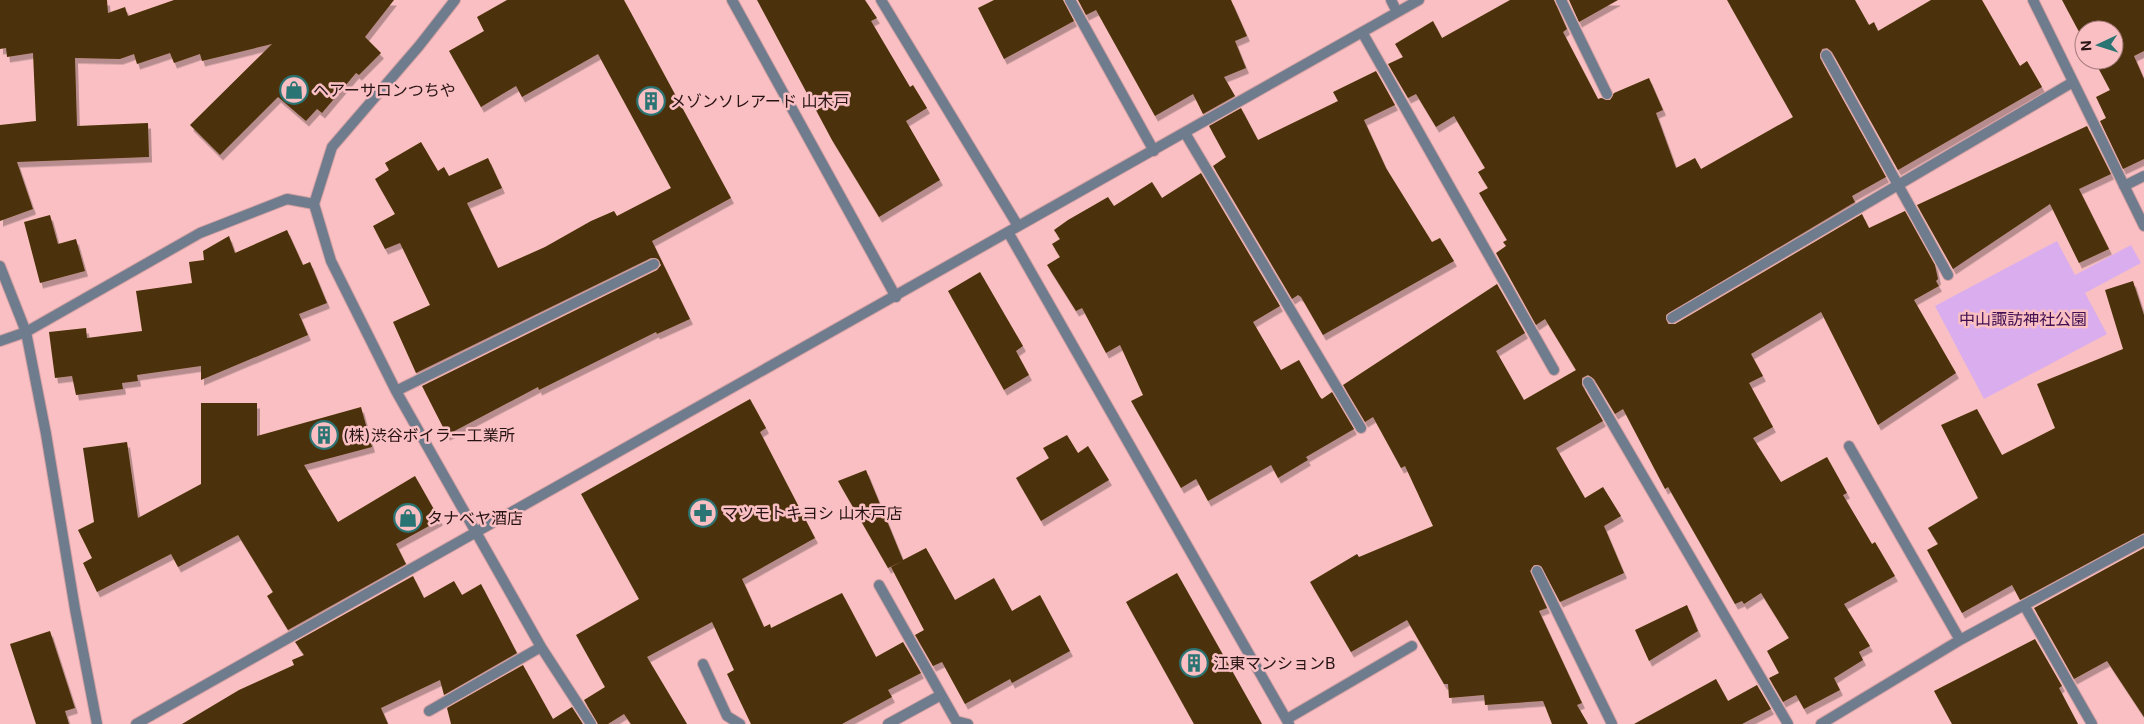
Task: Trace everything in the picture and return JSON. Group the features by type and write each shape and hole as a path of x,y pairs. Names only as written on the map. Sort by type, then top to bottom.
{"street":[{"path":"455,0 419,46 332,147 314,204 331,261 396,391 478,532 541,647 591,724"},
{"path":"732,0 896,297"},
{"path":"881,0 1018,226"},
{"path":"1070,0 1154,150"},
{"path":"1391,0 1398,12"},
{"path":"136,724 896,297 1419,0"},
{"path":"1561,0 1607,94"},
{"path":"2032,0 2144,226"},
{"path":"1362,32 1554,370"},
{"path":"1826,55 1948,274"},
{"path":"1672,318 2073,82"},
{"path":"1185,133 1361,428"},
{"path":"2124,186 2144,176"},
{"path":"0,341 26,332 200,233 287,199 314,204"},
{"path":"1008,232 1288,722 1412,646"},
{"path":"396,391 654,264"},
{"path":"0,266 26,332 46,434 75,610 97,724"},
{"path":"1588,382 1788,724"},
{"path":"1849,446 1960,640"},
{"path":"1821,724 1960,640 2144,540"},
{"path":"1537,571 1612,724"},
{"path":"879,585 956,721 968,724"},
{"path":"2024,605 2092,724"},
{"path":"429,711 541,647"},
{"path":"703,664 728,716 740,724"},
{"path":"888,724 941,695"}],"green space":[{"name":"中山諏訪神社公園","path":"2057,241 2075,275 2131,245 2141,263 2085,293 2107,334 1984,399 1935,306"}],"building":[{"path":"0,0 107,0 108,13 125,7 128,16 174,0 394,0 365,37 381,53 359,75 356,73 322,113 317,109 306,121 278,97 220,155 190,125 272,44 202,61 200,54 174,63 170,53 137,64 134,54 120,59 75,58 77,126 148,123 149,157 17,162 33,209 0,221 0,125 36,121 33,53 7,57 6,48 0,49"},
{"path":"507,0 624,0 731,198 652,241 690,319 657,334 656,332 539,390 538,387 447,435 422,386 657,270 661,265 658,259 651,258 416,373 393,322 430,305 400,243 385,249 373,226 395,214 375,179 389,170 385,163 421,142 438,171 444,167 449,176 488,158 502,188 467,203 498,268 545,247 591,221 614,211 617,216 671,188 598,54 522,97 516,86 481,107 449,51 484,31 477,17"},
{"path":"757,0 865,0 877,18 871,21 910,87 913,85 927,108 906,121 940,180 879,217 832,140"},
{"path":"994,0 1063,0 1074,21 1004,59 978,8"},
{"path":"1078,0 1231,0 1247,36 1235,41 1246,68 1224,77 1235,96 1203,114 1193,94 1155,116 1096,10 1086,15"},
{"path":"1510,0 1554,0 1567,29 1563,32 1598,99 1610,100 1614,93 1649,78 1663,110 1656,113 1676,168 1695,158 1701,169 1793,117 1727,0 1855,0 1869,25 1874,22 1878,31 1931,0 1982,0 2020,66 2027,61 2042,87 1898,170 1832,52 1827,48 1822,49 1820,58 1886,177 1852,196 1855,202 1666,315 1668,324 1675,324 1862,214 1869,228 1905,211 1935,265 1938,279 1936,281 1939,286 1914,300 1956,373 1878,425 1821,312 1751,354 1763,376 1749,383 1773,427 1753,438 1781,482 1827,457 1847,493 1843,495 1872,544 1875,542 1895,576 1844,604 1870,646 1859,652 1863,660 1834,678 1840,690 1804,709 1796,695 1783,702 1769,678 1779,673 1767,651 1789,638 1761,593 1744,604 1742,601 1735,604 1668,487 1665,489 1623,409 1615,414 1594,379 1588,375 1582,378 1582,385 1603,421 1556,448 1585,498 1603,487 1621,516 1604,526 1624,573 1560,602 1541,566 1534,565 1530,571 1547,608 1539,611 1582,703 1577,705 1588,724 1552,724 1543,701 1485,705 1484,695 1449,698 1448,684 1444,684 1407,620 1351,652 1310,582 1357,554 1359,557 1433,526 1405,466 1401,468 1373,417 1365,422 1343,385 1497,284 1525,333 1496,351 1524,400 1576,370 1545,319 1536,325 1496,253 1506,246 1503,242 1507,240 1479,193 1488,188 1478,172 1485,168 1454,116 1436,127 1416,94 1408,98 1388,64 1403,57 1395,44 1433,21 1442,38"},
{"path":"1569,0 1618,0 1579,22"},
{"path":"2062,0 2144,0 2144,51 2134,56 2144,79 2144,159 2123,169 2100,121 2106,118 2096,97 2110,90 2099,70 2124,70 2124,20 2074,20 2074,22"},
{"path":"1376,71 1395,105 1364,120 1386,168 1432,242 1440,238 1454,261 1323,335 1301,297 1298,295 1292,299 1213,166 1226,157 1209,126 1241,108 1258,140 1338,101 1333,92"},
{"path":"2087,126 2111,174 2079,189 2109,249 2079,263 2050,204 1953,269 1917,205"},
{"path":"1201,173 1280,306 1253,322 1281,370 1299,360 1320,397 1322,399 1332,392 1354,429 1306,457 1308,460 1278,478 1271,465 1208,501 1196,479 1181,488 1131,401 1143,395 1120,345 1106,353 1082,308 1076,311 1047,265 1060,257 1052,244 1060,239 1054,230 1068,220 1108,197 1114,206 1152,182 1162,198"},
{"path":"50,215 58,244 76,239 85,271 40,283 24,222"},
{"path":"287,230 303,265 310,262 327,303 299,314 308,335 201,380 201,366 137,375 138,381 122,383 123,389 76,395 72,376 55,378 49,332 86,328 87,338 142,331 136,291 192,283 189,262 204,260 203,251 229,236 235,253"},
{"path":"980,272 1023,346 1016,351 1029,375 1004,390 948,291"},
{"path":"2133,281 2144,315 2144,533 2020,600 2012,585 1962,613 1927,550 1938,544 1928,528 1978,498 1941,425 1977,409 2002,455 2055,428 2037,384 2123,349 2105,290"},
{"path":"750,399 766,428 760,432 815,538 742,579 764,627 770,624 771,628 842,593 876,657 903,642 921,673 888,690 892,697 842,724 751,724 727,674 734,670 712,622 647,657 687,724 631,724 624,714 608,724 598,724 584,700 605,687 576,635 639,599 581,494"},
{"path":"201,403 257,403 257,436 361,407 372,447 304,465 338,522 415,476 440,520 396,544 406,564 288,630 267,596 273,592 238,535 178,567 171,554 97,592 83,563 92,558 78,530 94,522 83,448 127,442 138,518 201,484"},
{"path":"1067,435 1078,453 1088,446 1109,480 1041,521 1016,478 1049,458 1043,448"},
{"path":"866,470 903,560 926,548 955,600 994,578 1012,611 1040,595 1070,651 1012,683 1010,679 965,704 942,662 933,666 915,635 924,630 891,567 903,561 888,568 838,481"},
{"path":"2144,548 2144,717 2107,661 2074,679 2034,608"},
{"name":"江東マンションB","path":"1177,573 1262,724 1194,724 1126,602"},
{"path":"413,576 424,598 454,581 462,595 481,584 517,653 444,695 440,680 381,708 388,724 182,724 239,690 294,665 292,660 304,655 295,642"},
{"path":"1687,605 1698,631 1649,661 1635,630"},
{"path":"50,631 75,708 65,711 69,724 36,724 10,644"},
{"path":"2035,639 2062,686 2059,688 2078,724 1952,724 1934,691"},
{"path":"523,665 553,719 572,707 583,724 451,724 447,708"},
{"path":"1716,679 1728,701 1757,685 1771,709 1742,724 1634,724"}],"place":[{"name":"ヘアーサロンつちや","path":"294,90"},
{"name":"メゾンソレアード 山木戸","path":"651,101"},
{"name":"(株)渋谷ボイラー工業所","path":"324,435"},
{"name":"マツモトキヨシ 山木戸店","path":"703,513"},
{"name":"タナベヤ酒店","path":"408,518"},
{"name":"江東マンションB","path":"1194,663"}]}
